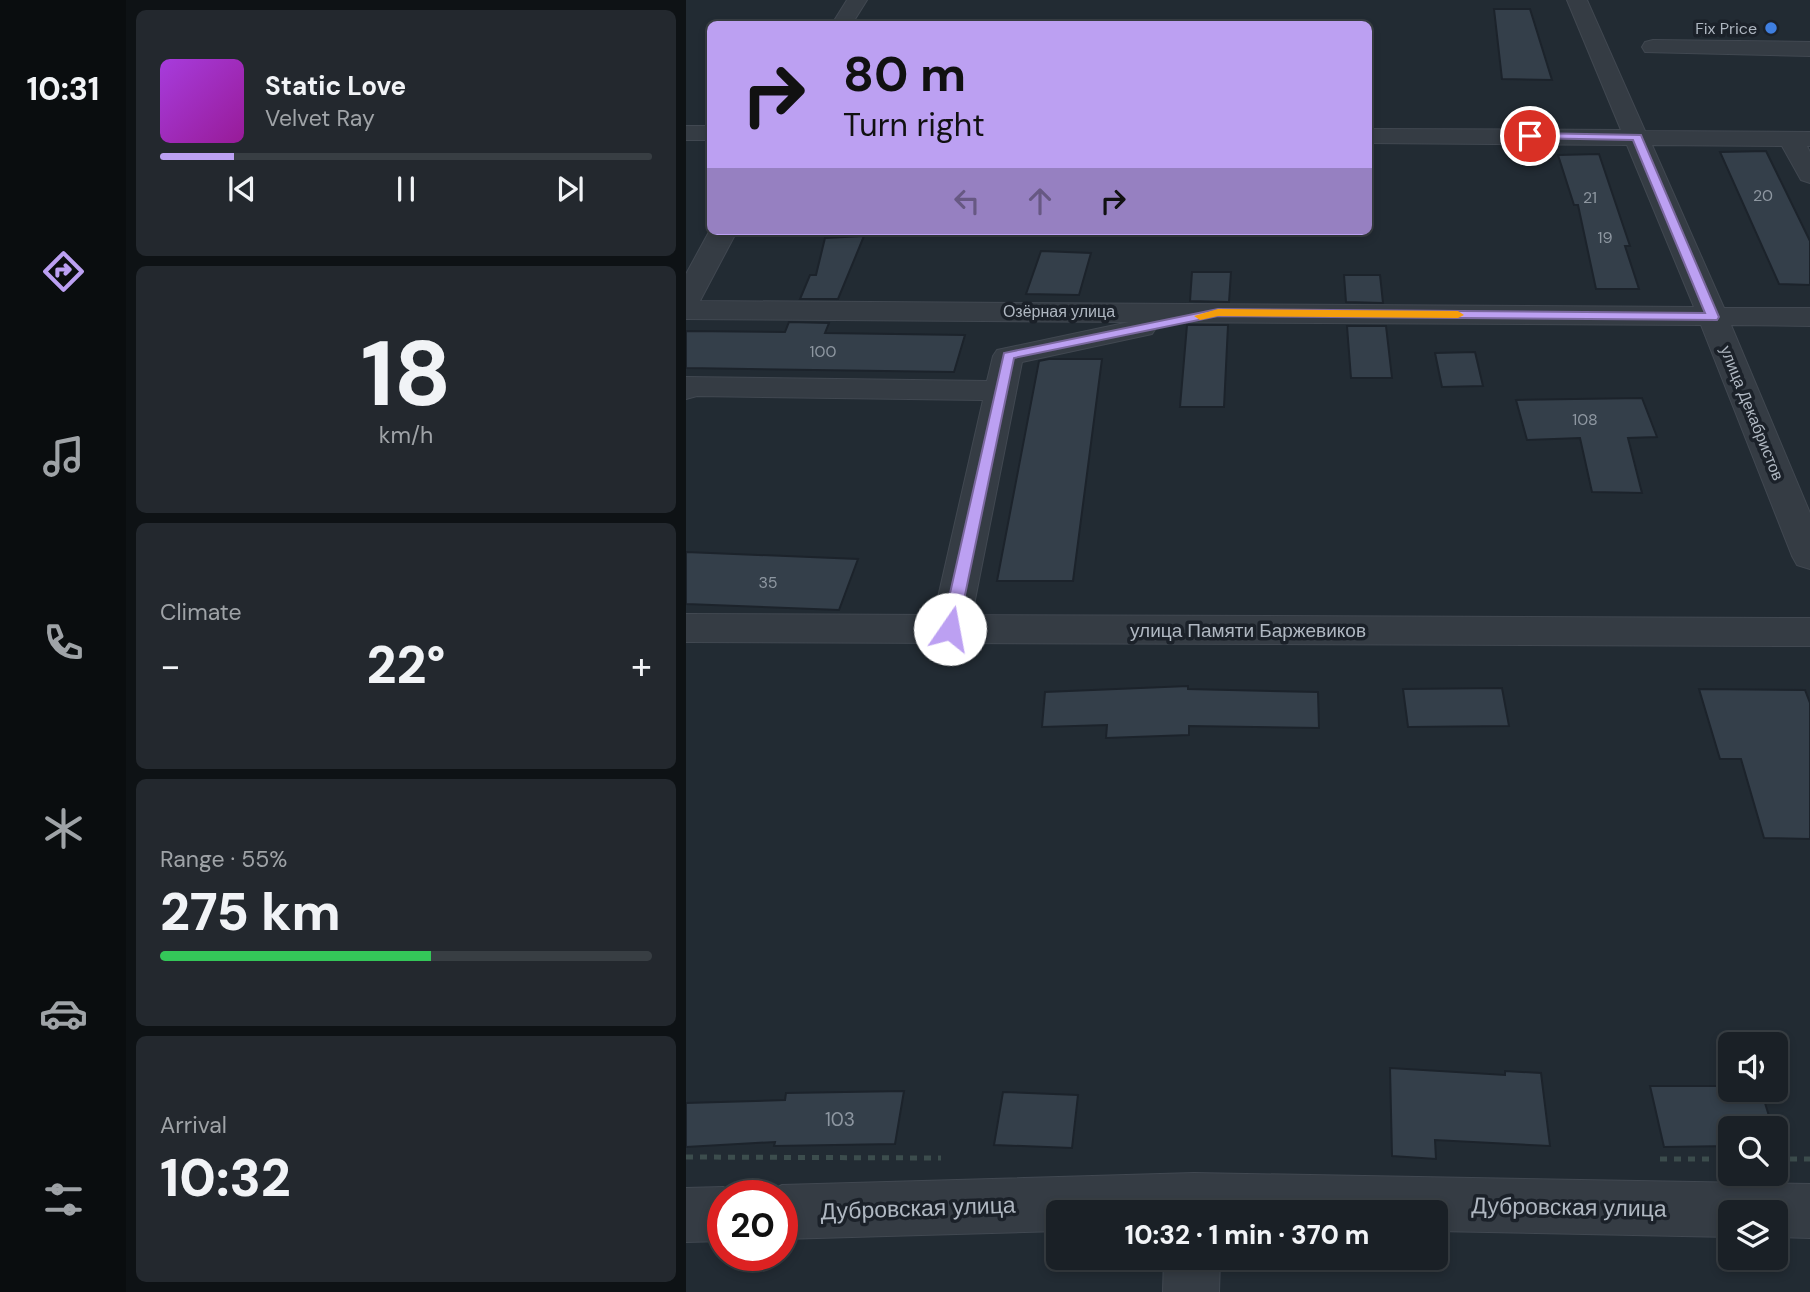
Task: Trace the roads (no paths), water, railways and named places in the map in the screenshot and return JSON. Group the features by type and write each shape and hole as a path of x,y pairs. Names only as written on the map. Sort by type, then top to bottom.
{"street":[{"path":"844,21 857,0"},
{"name":"улица Декабристов","path":"1577,0 1713,317 1810,556"},
{"path":"1653,47 1810,49"},
{"path":"686,133 707,133"},
{"path":"1372,136 1800,139 1810,175"},
{"path":"686,301 721,235"},
{"name":"Озёрная улица","path":"686,310 1810,317"},
{"path":"950,629 1008,356 1218,312"},
{"path":"687,387 1000,391"},
{"name":"улица Памяти Баржевиков","path":"686,628 1810,632"},
{"name":"Дубровская улица","path":"798,1212 1046,1208"},
{"name":"Дубровская улица","path":"1448,1208 1810,1211"},
{"path":"686,1215 707,1214"},
{"path":"1191,1292 1192,1270"}],"place":[{"name":"Fix Price","path":"1771,28"}]}
